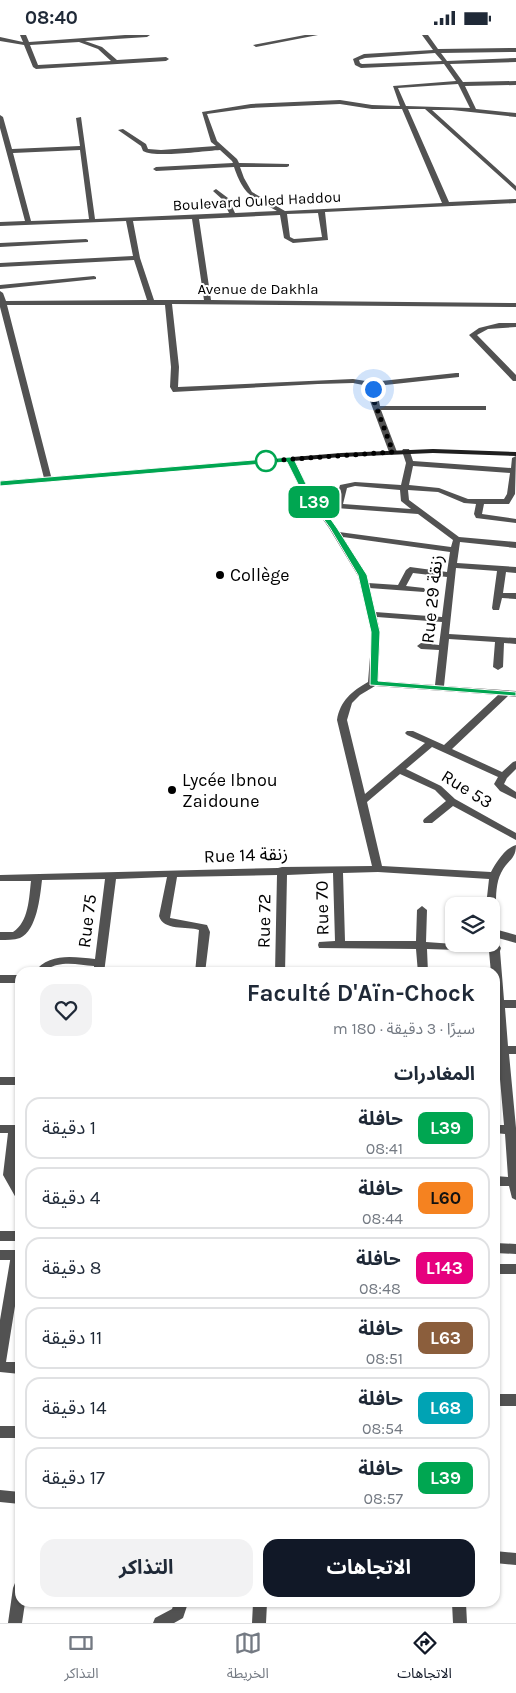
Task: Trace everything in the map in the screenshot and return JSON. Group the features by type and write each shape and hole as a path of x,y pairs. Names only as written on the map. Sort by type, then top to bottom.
{"main road":[{"path":"0,483 406,451 516,454"}],"street":[{"path":"23,35 36,67 166,59"},
{"path":"0,39 26,44 76,38 147,35"},
{"path":"256,45 314,35"},
{"path":"425,35 460,83 474,111"},
{"path":"76,38 100,48 116,62"},
{"path":"516,49 437,51 364,56 356,59 361,66 516,60"},
{"path":"446,204 415,130 402,106 396,86 516,83"},
{"path":"321,211 327,238 323,241 290,240 287,238 283,212 250,193 241,178 238,165 220,148 212,137 204,113 259,106 340,102 368,106 426,107 516,115"},
{"path":"426,107 516,189"},
{"path":"0,117 28,222"},
{"path":"79,119 92,220"},
{"path":"121,130 144,145 146,151 161,152 220,148"},
{"path":"9,151 82,148"},
{"path":"156,169 287,165"},
{"path":"216,191 226,199 233,215"},
{"name":"Boulevard Ouled Haddou","path":"0,224 195,217 516,201"},
{"path":"195,217 208,302"},
{"path":"129,219 137,258 151,303"},
{"path":"0,245 86,241"},
{"path":"0,265 137,258"},
{"path":"0,287 94,278"},
{"path":"0,293 1,303 48,480"},
{"name":"Avenue de Dakhla","path":"1,303 208,302 516,305"},
{"path":"168,303 174,387 176,390 333,381 353,381 372,384 456,375"},
{"path":"516,325 485,328 478,330 473,335 516,379"},
{"path":"372,384 374,401 393,452"},
{"path":"378,408 483,408"},
{"path":"404,487 410,463 406,451"},
{"path":"339,505 342,489 346,485 362,484 440,489 479,506 503,503 514,495 516,458"},
{"path":"290,459 302,484 337,533 366,585 376,632 373,683"},
{"path":"410,463 515,470"},
{"name":"Rue 29 زنقة","path":"404,487 403,497 405,501 457,539 452,565 439,689"},
{"path":"316,504 419,513"},
{"path":"479,506 478,515 482,517 516,521"},
{"path":"337,533 454,550"},
{"path":"457,539 516,545"},
{"path":"452,565 516,570"},
{"path":"496,608 502,569"},
{"path":"401,588 410,570 451,575"},
{"path":"366,585 421,590"},
{"path":"498,595 516,596"},
{"path":"372,614 447,620"},
{"path":"445,636 516,641"},
{"path":"498,667 500,640"},
{"path":"421,646 444,648"},
{"path":"378,869 363,800 342,720 342,710 352,696 373,683 516,694"},
{"path":"446,749 505,694"},
{"path":"410,733 503,776"},
{"path":"363,800 431,743"},
{"path":"516,764 503,776 499,787 516,796"},
{"name":"Rue 53","path":"400,770 438,788 452,801 516,837"},
{"path":"428,821 452,801"},
{"path":"492,897 494,876 501,863 516,848"},
{"name":"Rue 14 زنقة","path":"0,877 378,869 494,876"},
{"name":"Rue 72","path":"280,967 282,870"},
{"name":"Rue 70","path":"338,870 340,945"},
{"path":"173,874 164,916 165,920 173,924 195,925 203,928 205,932 201,967"},
{"name":"Rue 75","path":"100,967 111,875"},
{"path":"0,935 17,935 24,929 29,918 37,877"},
{"path":"422,910 423,967"},
{"path":"500,935 516,939"},
{"path":"323,945 445,946"},
{"path":"496,952 497,967"},
{"path":"43,967 56,962 100,967"},
{"path":"0,979 15,979"},
{"path":"500,1004 516,1004"},
{"path":"500,1038 504,1051 501,1080 512,1093 511,1130 516,1195"},
{"path":"504,1051 516,1050"},
{"path":"0,1081 15,1081"},
{"path":"0,1129 15,1129"},
{"path":"500,1129 511,1130"},
{"path":"15,1140 9,1175 15,1186"},
{"path":"500,1181 515,1182"},
{"path":"0,1236 15,1236"},
{"path":"500,1248 516,1249"},
{"path":"0,1255 15,1255"},
{"path":"500,1269 516,1269"},
{"path":"0,1360 15,1272"},
{"path":"0,1367 15,1367"},
{"path":"500,1400 516,1400"},
{"path":"0,1432 15,1432"},
{"path":"0,1496 15,1498"},
{"path":"500,1557 516,1559"},
{"path":"15,1623 17,1607"},
{"path":"160,1623 178,1613 179,1607"},
{"path":"259,1623 260,1607"},
{"path":"459,1607 460,1623"}],"bus line":[{"name":"L39","path":"0,484 290,459 302,484 344,544 366,585 376,632 373,683 516,694"}],"place":[{"name":"Collège","path":"220,575"},
{"name":"Lycée Ibnou Zaidoune","path":"172,790"}],"route":[{"path":"266,461 393,452 374,401 373,389"}]}
